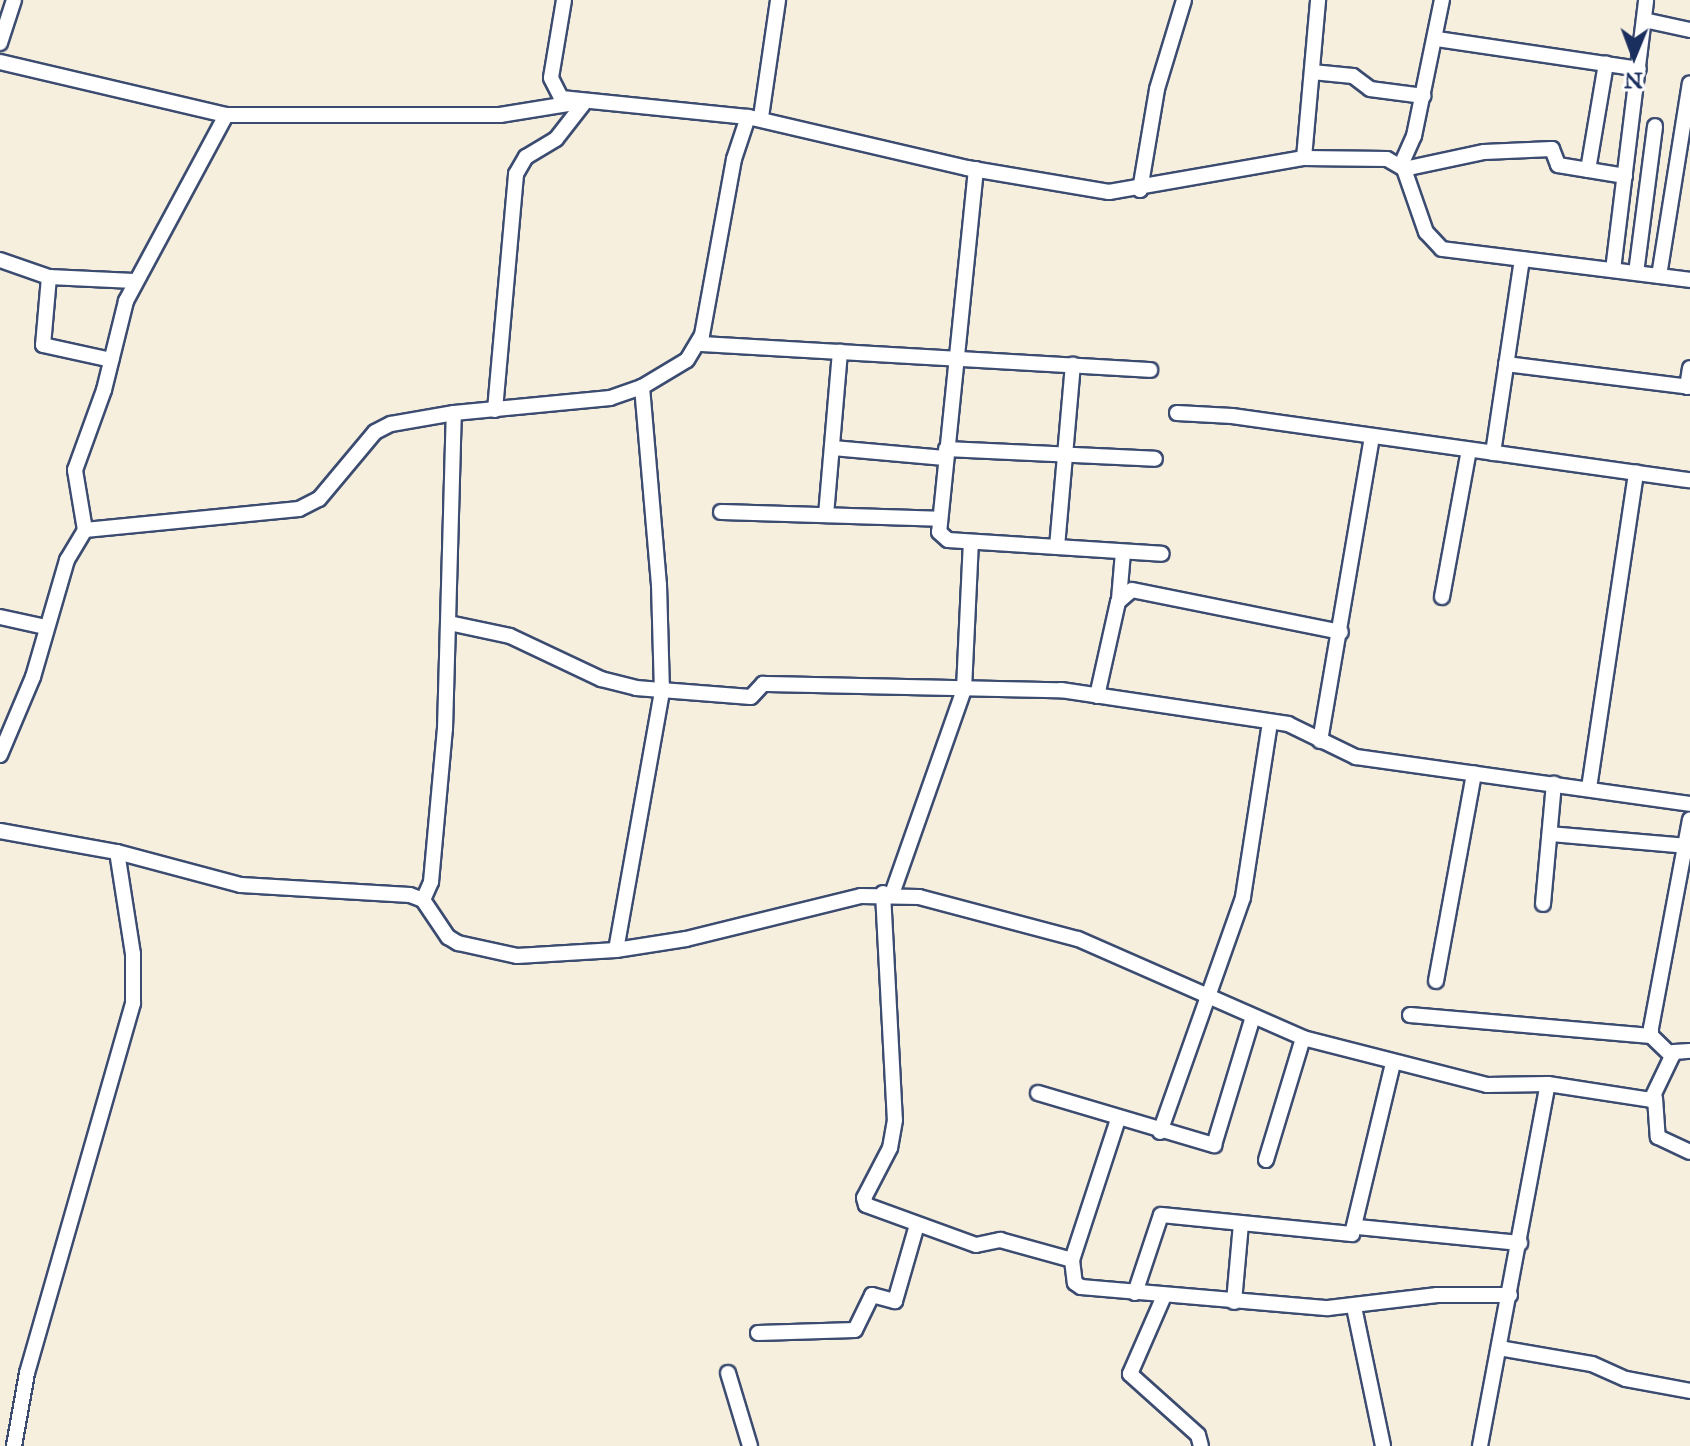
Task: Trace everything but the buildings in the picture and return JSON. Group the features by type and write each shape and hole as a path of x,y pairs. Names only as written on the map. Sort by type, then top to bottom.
{"street":[{"path":"0,43 14,0"},
{"path":"564,0 551,78 561,98 579,103 755,117 976,169 1109,192 1140,190 1304,158 1387,159 1402,167 1484,152 1552,149 1555,164 1625,176"},
{"path":"0,755 23,705 45,627 74,543 85,530 299,509 332,486 375,432 419,417 587,403 642,387 687,360 700,344 734,159 755,117 778,0"},
{"path":"1140,190 1157,89 1184,0"},
{"path":"1304,158 1318,0"},
{"path":"1442,0 1424,96 1412,146 1402,167 1435,244 1522,259 1690,280"},
{"path":"1613,270 1646,0"},
{"path":"1644,20 1690,30"},
{"path":"1437,39 1639,69"},
{"path":"0,62 226,115 500,115 579,103"},
{"path":"1588,170 1606,64"},
{"path":"1312,72 1353,76 1370,89 1424,96"},
{"path":"1659,276 1690,83"},
{"path":"495,410 516,174 526,157 556,139 579,103"},
{"path":"85,530 75,470 134,281 226,115"},
{"path":"1636,273 1655,126"},
{"path":"976,169 954,358 940,519 942,538 1162,554"},
{"path":"1493,453 1522,259"},
{"path":"0,260 49,277 134,281"},
{"path":"49,277 43,345 111,360"},
{"path":"700,344 1150,370"},
{"path":"826,515 840,352"},
{"path":"1506,364 1688,387 1690,368"},
{"path":"1057,547 1073,365"},
{"path":"616,950 662,692 659,585 642,387"},
{"path":"423,900 431,882 443,755 454,413"},
{"path":"1177,413 1690,480"},
{"path":"1320,741 1372,437"},
{"path":"833,448 1155,459"},
{"path":"1442,597 1469,450"},
{"path":"1589,788 1636,472"},
{"path":"721,512 940,519"},
{"path":"971,542 964,689 887,894 895,1120 890,1148 863,1202 976,1245 1000,1240 1072,1260"},
{"path":"1097,696 1118,602 1123,552"},
{"path":"1118,602 1132,590 1152,591 1341,632"},
{"path":"0,617 45,627"},
{"path":"449,623 510,636 601,679 662,692 751,697 763,684 1061,690 1300,728 1356,757 1690,804"},
{"path":"1160,1132 1210,1000 1253,851 1270,722"},
{"path":"1436,981 1474,773"},
{"path":"1543,904 1554,784"},
{"path":"1651,1036 1683,896 1690,820"},
{"path":"0,831 117,852 241,885 350,890 423,900 448,937 471,948 517,956 616,950 887,894 938,901 1078,939 1252,1020 1393,1063 1487,1085 1548,1084 1655,1098"},
{"path":"1550,834 1686,846"},
{"path":"14,1446 27,1373 133,1003 133,954 117,852"},
{"path":"1410,1015 1651,1036 1672,1056"},
{"path":"1038,1093 1208,1146 1217,1144 1252,1020"},
{"path":"1266,1160 1303,1038"},
{"path":"1690,1051 1677,1050 1672,1056 1655,1098 1658,1137 1690,1152"},
{"path":"1357,1227 1393,1063"},
{"path":"1480,1446 1548,1084"},
{"path":"1118,1119 1072,1260 1076,1286 1234,1302 1354,1307 1437,1295 1510,1295"},
{"path":"1135,1293 1161,1215 1345,1235 1357,1227 1520,1243"},
{"path":"1234,1302 1241,1223"},
{"path":"758,1333 855,1330 872,1295 895,1301 917,1225"},
{"path":"1164,1296 1130,1374 1198,1435 1201,1446"},
{"path":"1354,1307 1383,1446"},
{"path":"1499,1348 1592,1364 1626,1379 1690,1391"},
{"path":"728,1373 750,1446"}]}
